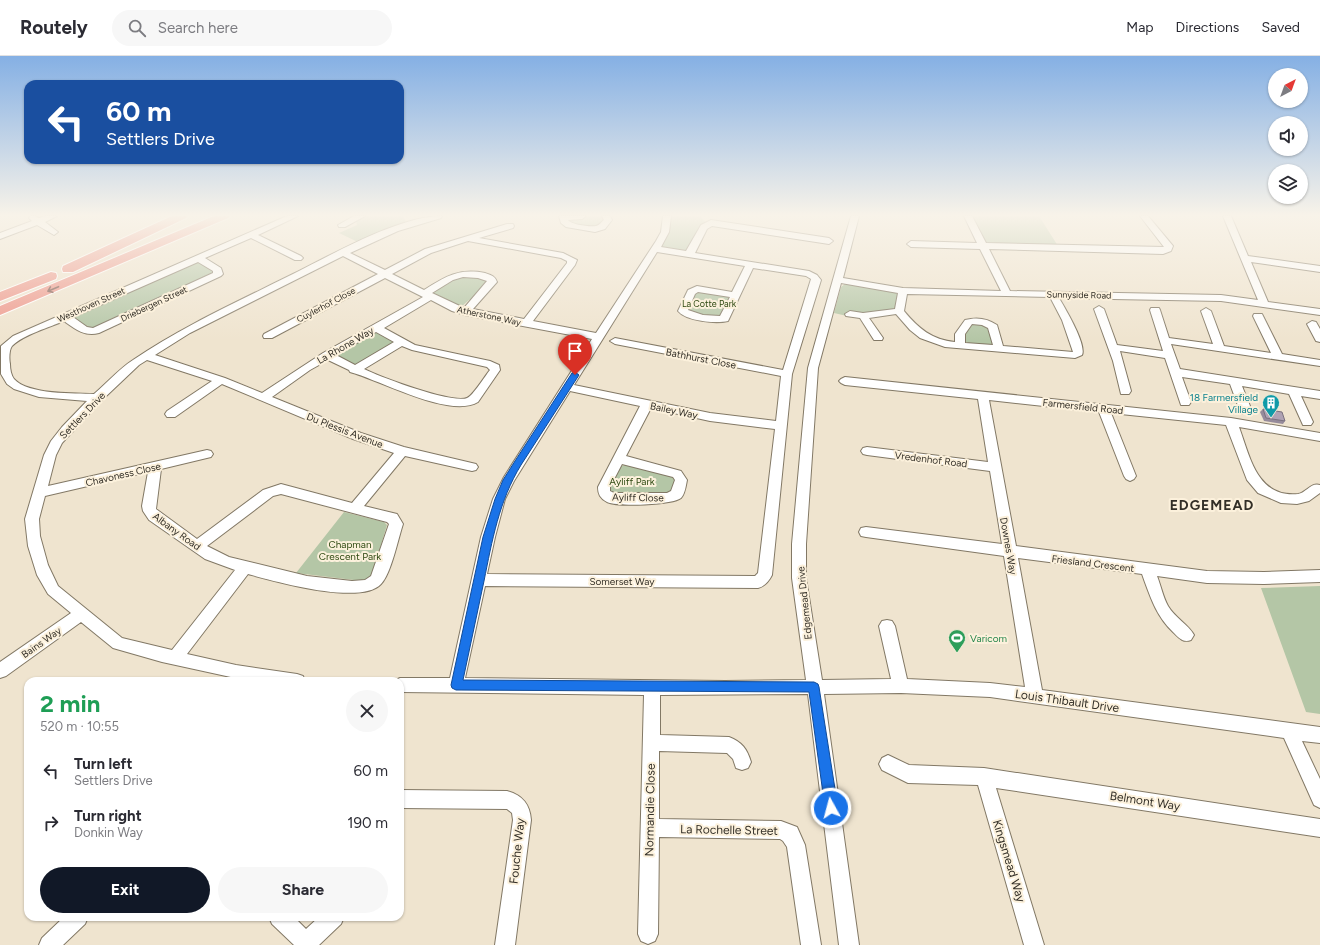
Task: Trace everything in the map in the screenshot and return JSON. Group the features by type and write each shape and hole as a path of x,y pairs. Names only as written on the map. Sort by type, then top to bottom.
{"highway":[{"path":"68,269 93,257"},
{"path":"0,297 96,257"},
{"path":"0,311 126,257"}],"street":[{"name":"Settlers Drive","path":"252,677 118,642 52,590 46,580 31,528 32,518 50,455 57,442 66,430 97,398 128,369 186,331 334,257"},
{"name":"Atherstone Way","path":"352,257 456,309 599,337"},
{"name":"Cuylerhof Close","path":"268,336 416,257"},
{"path":"526,323 572,263 572,260 566,257"},
{"path":"456,685 488,537 499,499 508,480 650,257"},
{"path":"704,257 808,274 816,280 787,374 782,426"},
{"name":"Edgemead Drive","path":"844,257 813,368 800,544 799,578 828,780 849,945"},
{"path":"988,257 1007,294"},
{"name":"Driebergen Street","path":"66,316 86,331 99,330 218,274 218,270 198,258"},
{"name":"Westhoven Street","path":"11,382 8,378 5,367 4,345 198,258"},
{"path":"1244,258 1320,268"},
{"path":"1244,258 1264,304"},
{"path":"735,295 697,289 691,292 683,311 694,315 722,320 725,318 750,265"},
{"name":"La Rhone Way","path":"264,397 306,368 427,295 458,274 468,273 490,277 492,282 466,312"},
{"name":"Sunnyside Road","path":"838,280 903,290 1007,294 1222,298 1320,312"},
{"path":"899,311 903,290"},
{"path":"899,311 921,335 938,342 1071,356 1077,354 1078,350 1067,320 1053,295"},
{"path":"1099,309 1118,361 1125,392"},
{"path":"1155,310 1185,402"},
{"path":"850,314 863,316 899,311"},
{"path":"1206,311 1220,348"},
{"path":"863,316 878,338"},
{"path":"1258,316 1278,356"},
{"path":"960,345 960,334 969,322 974,321 988,323 993,327 999,349"},
{"path":"1312,324 1320,338"},
{"path":"327,355 354,370 418,394 465,403 474,399 495,370 495,367 490,364 419,349 400,342 375,327"},
{"path":"1164,340 1320,363"},
{"name":"Bathhurst Close","path":"615,341 787,374"},
{"path":"354,370 400,342"},
{"path":"1112,347 1170,355"},
{"name":"Du Plessis Avenue","path":"146,356 221,380 357,436 402,451 472,468"},
{"path":"1175,372 1320,395"},
{"path":"171,414 221,380"},
{"name":"Farmersfield Road","path":"845,381 1231,422 1320,437"},
{"path":"0,388 11,382 21,389 33,392 97,398"},
{"path":"1235,382 1246,411"},
{"name":"Bailey Way","path":"567,387 710,417 782,426"},
{"path":"1293,391 1307,422"},
{"name":"Downes Way","path":"983,396 1035,697"},
{"name":"Ayliff Close","path":"619,459 677,474 682,480 677,494 668,498 625,499 608,497 604,493 604,487 647,404"},
{"path":"1104,408 1130,476"},
{"path":"1231,422 1253,480 1263,490 1281,498 1297,499 1304,498 1317,489"},
{"name":"Somerset Way","path":"479,580 758,582 764,578 766,572 782,426"},
{"path":"197,546 268,494 276,490 284,489 355,508 402,451"},
{"name":"Vredenhof Road","path":"867,451 996,467"},
{"name":"Chavoness Close","path":"39,493 207,454"},
{"name":"Albany Road","path":"155,467 149,506 151,514 210,555 226,562 289,579 344,587 368,586 376,580 380,575 396,524 392,518 355,508"},
{"name":"Friesland Crescent","path":"866,532 1207,577 1264,578 1320,576"},
{"path":"175,658 245,567"},
{"path":"1148,570 1162,610 1186,635"},
{"name":"Bains Way","path":"0,671 82,613"},
{"path":"887,626 901,686"},
{"path":"404,685 814,687"},
{"name":"Louis Thibault Drive","path":"814,687 832,685 901,686 990,690 1320,735"},
{"name":"Normandie Close","path":"648,934 652,687"},
{"path":"1289,731 1320,799"},
{"path":"651,743 729,745 734,747 740,754 742,762"},
{"name":"Belmont Way","path":"888,764 908,774 977,776 1320,828"},
{"name":"Kingsmead Way","path":"977,776 1034,945"},
{"name":"Fouche Way","path":"404,799 507,800 518,805 522,815 522,820 505,945"},
{"name":"La Rochelle Street","path":"649,828 781,830 790,834 796,845 811,945"},
{"path":"49,945 74,921"},
{"path":"283,921 307,943 330,921"}],"green space":[{"path":"197,262 215,272 98,328 89,329 74,319 75,316"},
{"path":"459,275 489,278 476,298 469,300 461,307 433,293"},
{"path":"845,284 895,292 898,295 896,308 893,310 847,316 834,313 841,287"},
{"name":"La Cotte Park","path":"697,291 727,295 730,297 721,316 703,316 686,310 693,294"},
{"path":"977,323 988,326 993,344 976,345 964,341 962,338 971,325"},
{"path":"372,332 376,332 393,341 393,343 358,365 353,365 337,356 337,354"},
{"name":"Ayliff Park","path":"625,465 676,478 673,493 618,496 609,492 608,485 621,466"},
{"name":"Chapman Crescent Park","path":"344,512 384,522 387,525 372,575 368,579 362,581 296,573"},
{"path":"1320,586 1320,714 1306,712 1261,588"}],"building":[{"path":"1263,409 1282,412 1285,421 1266,418"}],"place":[{"name":"18 Farmersfield Village","path":"1271,418"},
{"name":"Varicom","path":"957,653"}],"district":[{"name":"EDGEMEAD","path":"1212,505"}],"route":[{"path":"575,375 526,449 499,499 488,537 456,685 725,688 814,687 831,808"}]}
